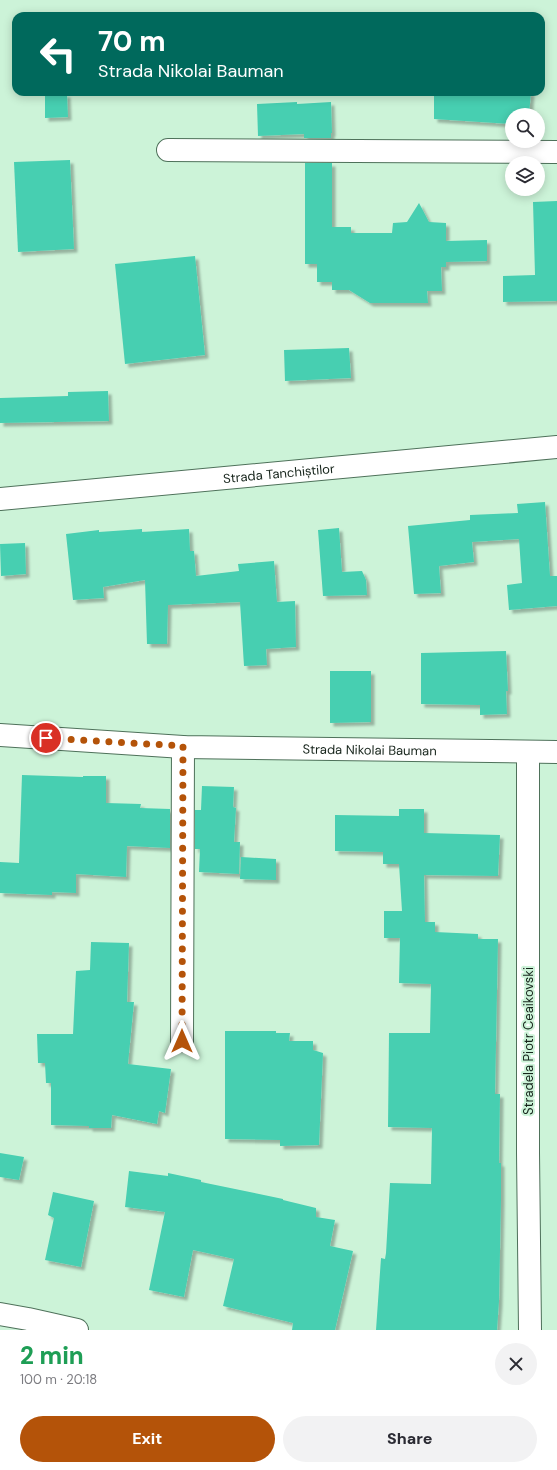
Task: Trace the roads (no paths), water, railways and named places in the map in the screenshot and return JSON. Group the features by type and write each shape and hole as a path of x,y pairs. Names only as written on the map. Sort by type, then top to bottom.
{"street":[{"path":"168,150 557,152"},
{"name":"Strada Tanchiștilor","path":"0,499 557,447"},
{"name":"Strada Nikolai Bauman","path":"0,735 183,746 528,753 557,752"},
{"path":"182,1041 183,746"},
{"name":"Stradela Piotr Ceaikovski","path":"528,753 528,1154 530,1330"},
{"path":"0,1314 77,1330"}]}
